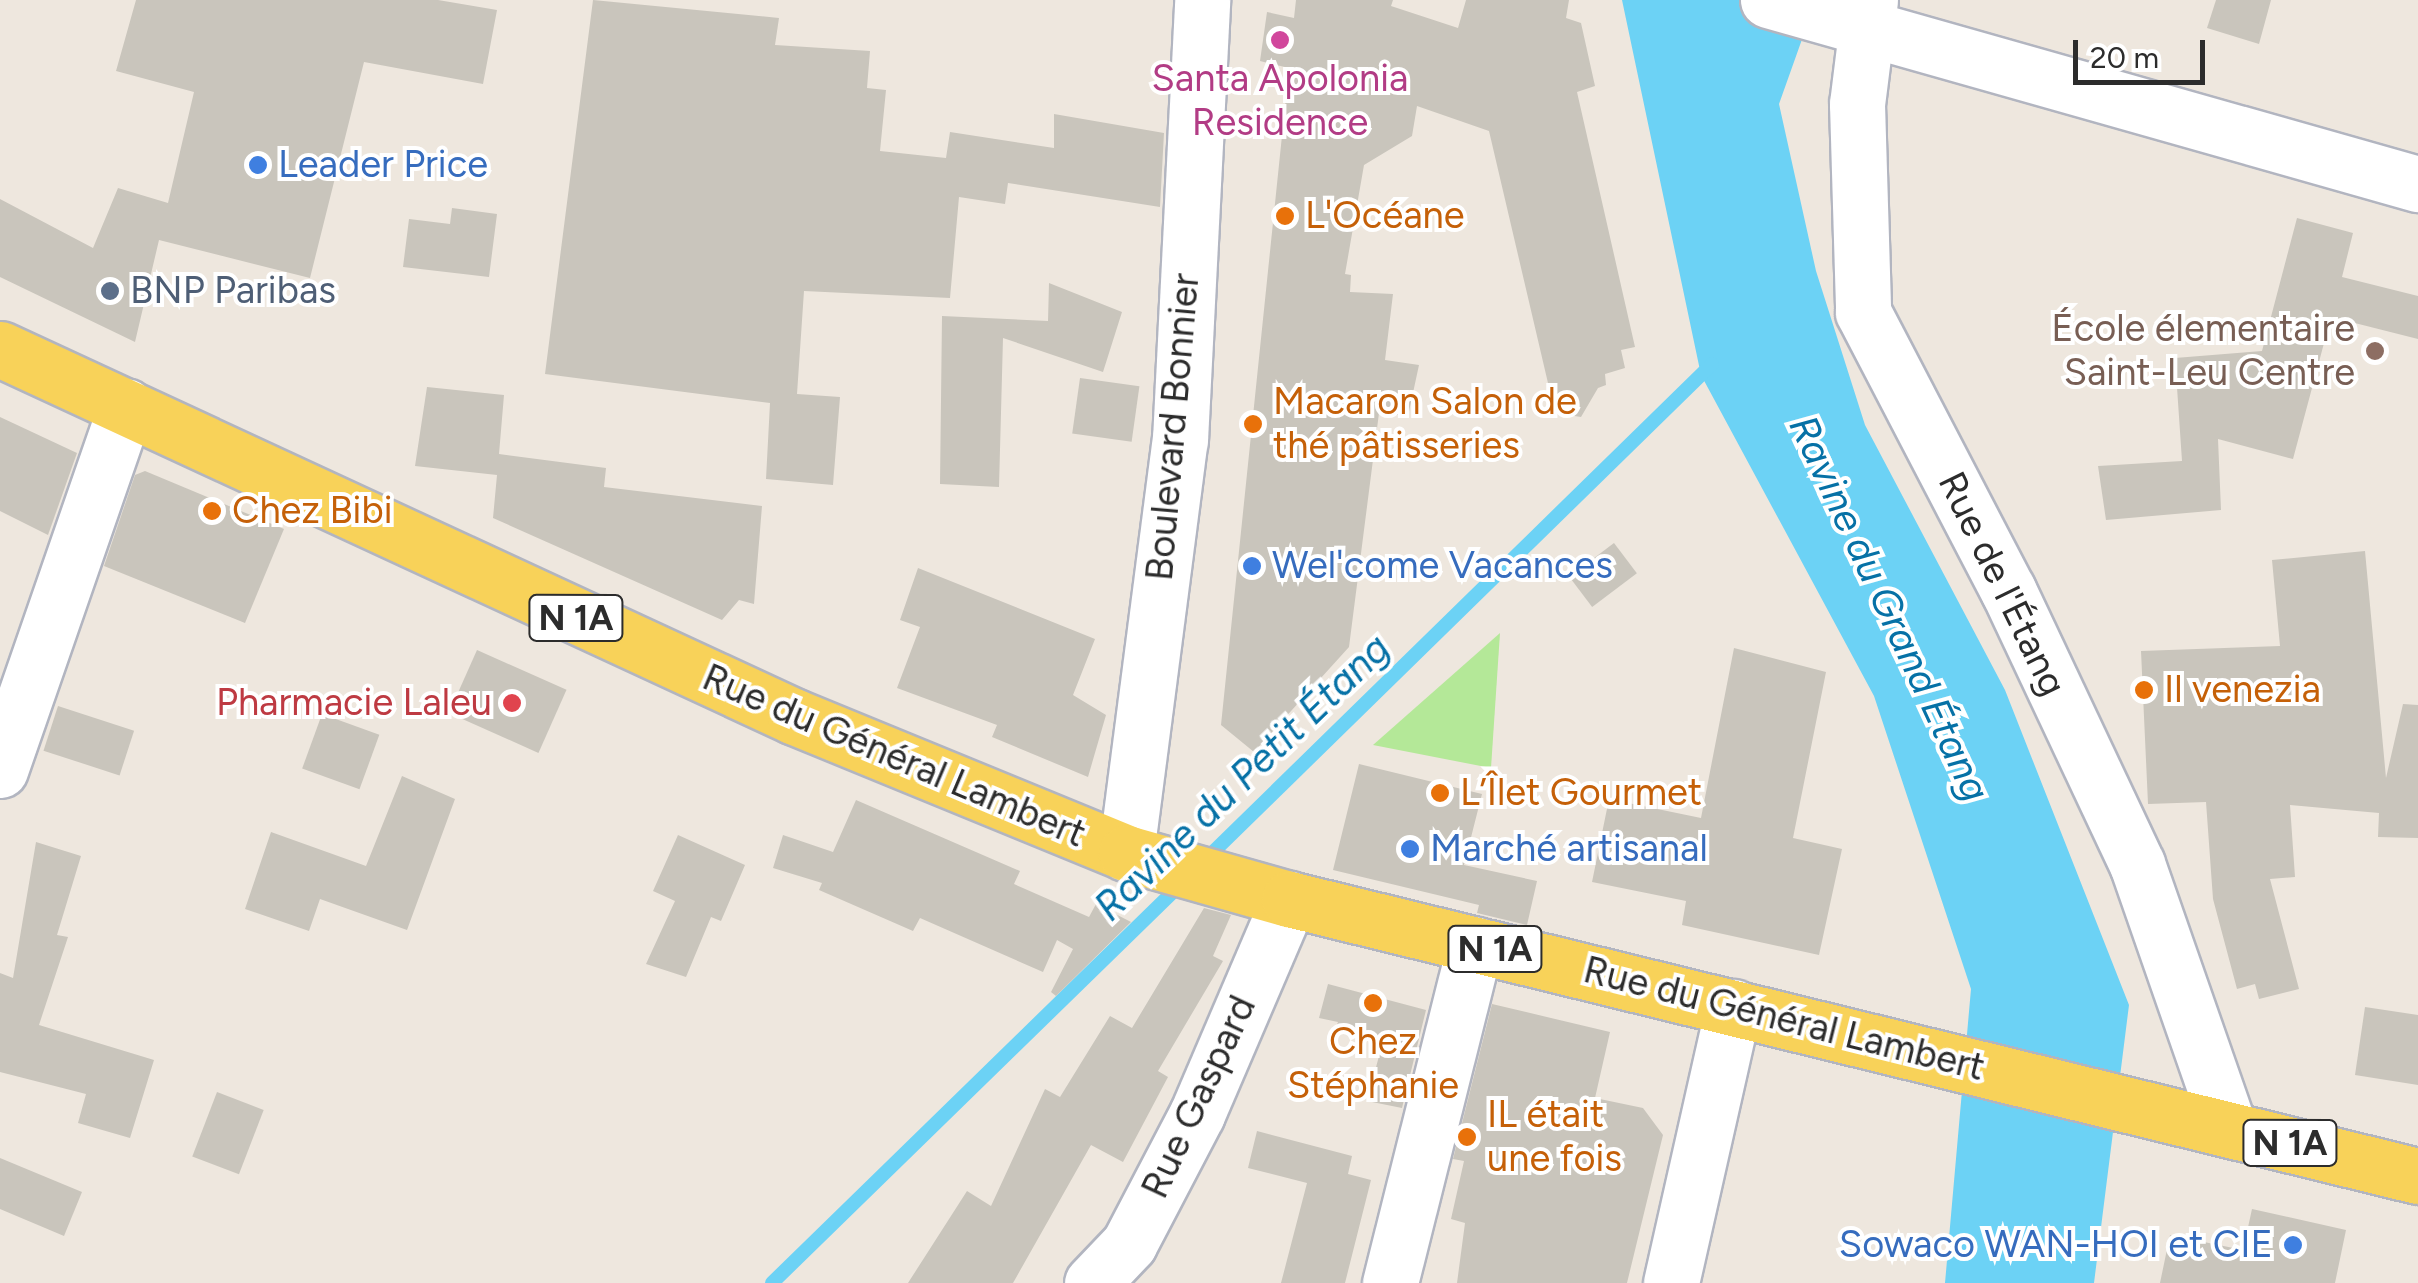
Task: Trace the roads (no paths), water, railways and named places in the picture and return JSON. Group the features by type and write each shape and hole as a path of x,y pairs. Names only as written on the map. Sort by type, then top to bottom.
{"main road":[{"name":"Rue du Général Lambert","path":"0,349 795,718 1144,858 1273,895 2162,1110 2418,1176"}],"street":[{"name":"Boulevard Bonnier","path":"1144,858 1180,440 1202,0"},
{"path":"1768,0 1854,15 2418,184"},
{"name":"Rue de l'Étang","path":"1854,15 1864,312 2008,590 2138,864 2229,1128"},
{"path":"0,770 126,406"},
{"name":"Rue Gaspard","path":"1092,1283 1128,1244 1197,1114 1273,895"},
{"path":"1390,1283 1475,944"},
{"path":"1671,1283 1733,1007"}],"water":[{"name":"Ravine du Grand Étang","path":"1622,0 1816,0 1779,104 1816,271 1865,425 2005,690 2129,1005 2094,1283 1945,1283 1971,989 1874,696 1701,375"}],"waterway":[{"name":"Ravine du Petit Étang","path":"1205,860 1712,364"},
{"name":"Ravine du Petit Étang","path":"772,1283 1183,882"}],"place":[{"name":"Santa Apolonia Residence","path":"1280,40"},
{"name":"Leader Price","path":"258,165"},
{"name":"L'Océane","path":"1285,216"},
{"name":"BNP Paribas","path":"110,291"},
{"name":"École élementaire Saint-Leu Centre","path":"2375,351"},
{"name":"Macaron Salon de thé pâtisseries","path":"1253,424"},
{"name":"Chez Bibi","path":"212,511"},
{"name":"Wel'come Vacances","path":"1252,566"},
{"name":"Il venezia","path":"2144,690"},
{"name":"Pharmacie Laleu","path":"512,703"},
{"name":"L’Îlet Gourmet","path":"1440,793"},
{"name":"Marché artisanal","path":"1410,849"},
{"name":"Chez Stéphanie","path":"1373,1003"},
{"name":"IL était une fois","path":"1467,1137"},
{"name":"Sowaco WAN-HOI et CIE","path":"2293,1245"}]}
